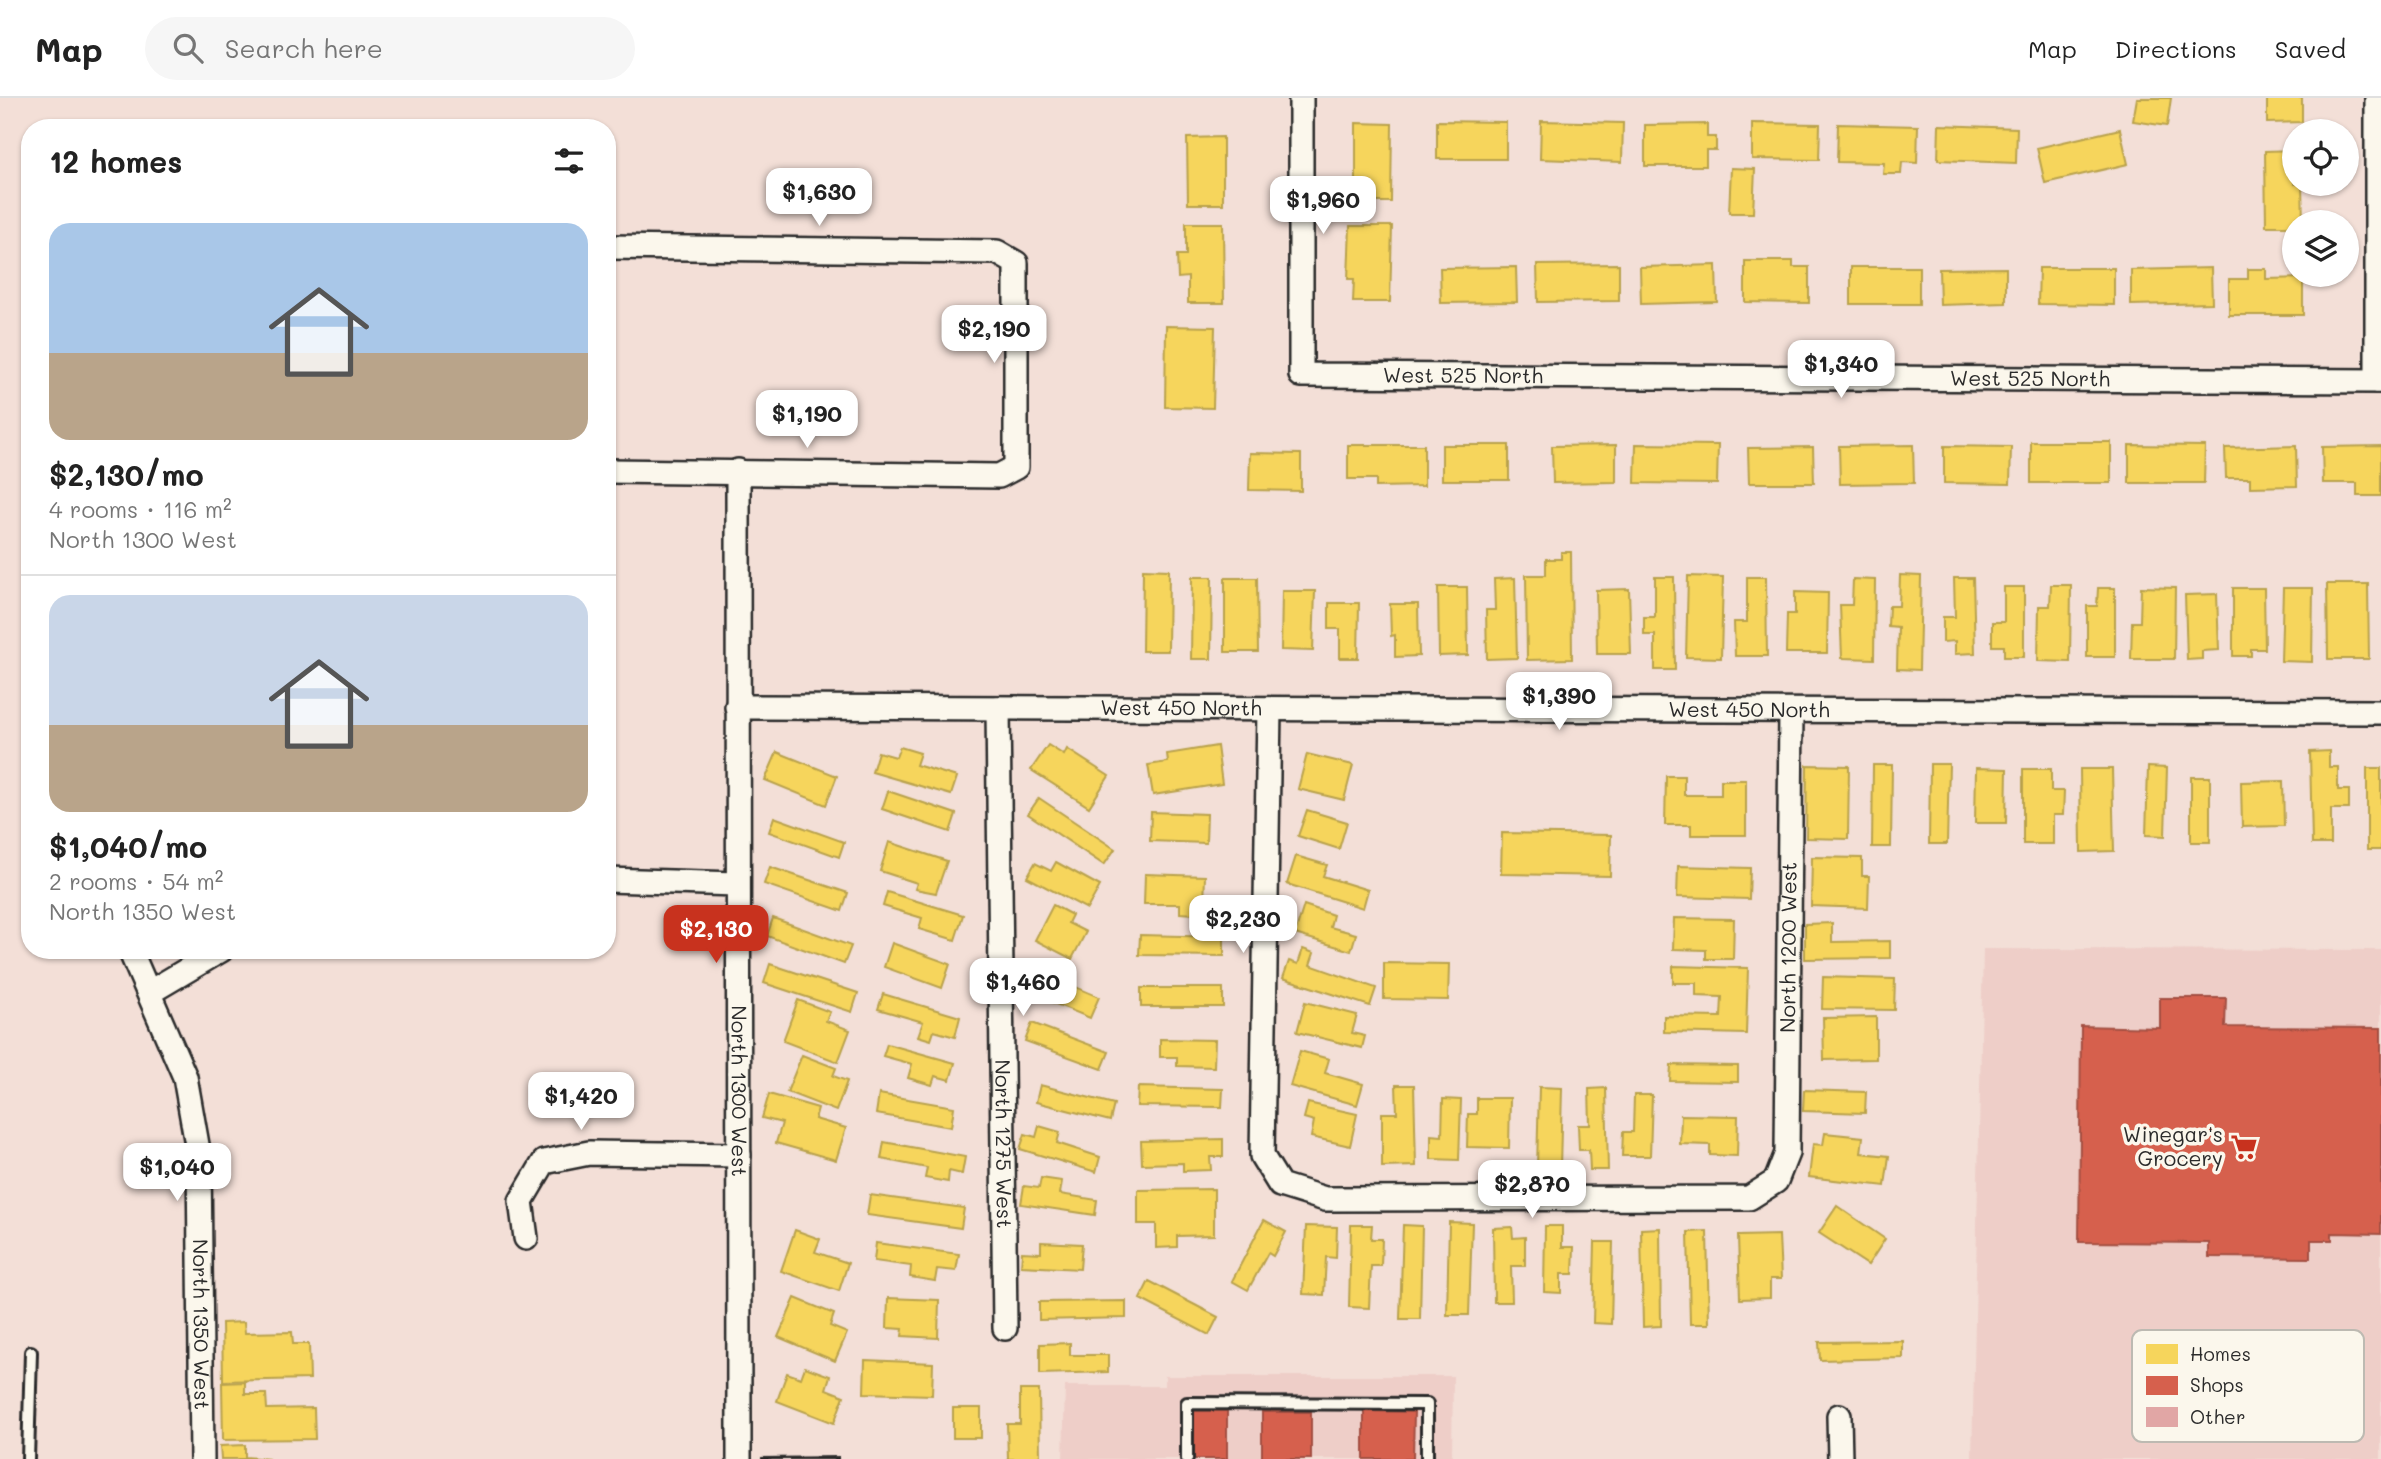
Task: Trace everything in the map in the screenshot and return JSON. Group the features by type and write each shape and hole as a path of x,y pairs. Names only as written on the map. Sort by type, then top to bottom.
{"street":[{"name":"West 525 North","path":"1301,98 1301,375 2379,382"},
{"path":"2377,98 2379,382"},
{"path":"616,247 997,252 1016,263 1016,467 999,476 616,471"},
{"name":"North 1300 West","path":"738,471 739,1459"},
{"name":"West 450 North","path":"737,707 2381,712"},
{"name":"North 1275 West","path":"998,708 1005,1328"},
{"name":"North 1200 West","path":"1269,709 1262,1156 1280,1185 1325,1199 1749,1198 1776,1181 1787,1153 1791,711"},
{"path":"616,880 737,884"},
{"name":"North 1350 West","path":"134,959 185,1077 199,1156 202,1459"},
{"path":"150,992 206,959"},
{"path":"526,1238 521,1201 544,1162 589,1153 739,1155"},
{"path":"1839,1416 1840,1459"}],"lane":[{"path":"28,1459 31,1352"},
{"path":"1187,1459 1187,1403 1427,1404 1427,1459"}],"shaded area":[{"path":"1983,949 2381,950 2381,1459 1972,1459"},
{"path":"1165,1376 1453,1376 1452,1459 1063,1459 1065,1386 1165,1386"}],"building: Homes":[{"path":"2137,98 2171,98 2167,126 2133,121"},
{"path":"2267,98 2302,98 2302,119 2282,119 2282,123 2267,123"},
{"path":"1437,121 1506,122 1506,159 1437,159"},
{"path":"1541,121 1623,123 1622,162 1540,159"},
{"path":"1356,123 1392,124 1391,202 1356,202"},
{"path":"1752,123 1820,124 1819,160 1752,159"},
{"path":"1707,124 1707,137 1716,137 1716,150 1706,150 1706,166 1645,166 1645,125"},
{"path":"1838,124 1918,126 1917,163 1902,162 1901,174 1883,174 1884,163 1837,162"},
{"path":"1939,125 2017,128 2016,163 1938,160"},
{"path":"2120,129 2128,164 2045,183 2037,148"},
{"path":"1223,137 1223,204 1188,204 1187,138"},
{"path":"2282,150 2282,196 2302,196 2303,210 2282,210 2282,226 2266,226 2265,151"},
{"path":"1731,168 1755,169 1753,213 1729,213"},
{"path":"1186,223 1223,223 1224,303 1188,303 1188,277 1178,278 1177,255 1186,255"},
{"path":"1350,226 1392,226 1390,302 1353,302 1354,279 1348,279"},
{"path":"1745,261 1793,261 1793,267 1809,267 1809,303 1745,302"},
{"path":"1619,264 1619,301 1538,302 1537,265"},
{"path":"1716,265 1717,302 1641,304 1640,267"},
{"path":"1516,267 1517,302 1441,303 1440,268"},
{"path":"1851,267 1919,267 1919,304 1851,304"},
{"path":"2006,268 2006,303 1940,305 1939,269"},
{"path":"2039,268 2114,268 2114,305 2038,304"},
{"path":"2211,268 2212,303 2131,305 2131,270"},
{"path":"2248,269 2266,269 2266,279 2282,279 2282,287 2303,287 2303,315 2229,315 2229,279 2248,279"},
{"path":"1166,326 1215,327 1213,408 1165,407"},
{"path":"2031,442 2111,442 2111,483 2031,483"},
{"path":"1636,444 1718,445 1717,484 1635,483"},
{"path":"1348,445 1424,445 1424,486 1376,487 1376,479 1348,479"},
{"path":"1442,445 1509,445 1509,480 1442,480"},
{"path":"1616,445 1616,482 1553,483 1552,446"},
{"path":"1913,445 1914,483 1840,484 1839,446"},
{"path":"2129,445 2205,446 2204,483 2129,483"},
{"path":"1944,446 2011,447 2010,484 1944,483"},
{"path":"2296,446 2297,486 2250,487 2250,478 2226,478 2225,448"},
{"path":"2381,446 2381,496 2357,496 2357,483 2323,483 2322,447"},
{"path":"1813,447 1814,483 1749,483 1748,448"},
{"path":"1250,453 1301,454 1301,491 1249,490"},
{"path":"1561,552 1571,552 1572,659 1527,660 1526,575 1546,575 1546,559 1561,559"},
{"path":"1143,569 1169,570 1168,651 1142,651"},
{"path":"1900,575 1921,576 1919,670 1897,669 1898,627 1888,626 1889,606 1899,606"},
{"path":"1688,576 1723,577 1721,658 1686,657"},
{"path":"1192,577 1212,577 1211,659 1191,659"},
{"path":"1655,577 1674,577 1675,670 1655,670 1655,635 1644,635 1644,617 1655,617"},
{"path":"1747,577 1766,577 1767,656 1735,656 1734,622 1747,622"},
{"path":"1225,578 1257,578 1258,652 1225,652"},
{"path":"1515,578 1517,658 1487,659 1486,610 1495,610 1494,579"},
{"path":"1954,578 1973,578 1975,653 1955,654 1955,641 1943,642 1943,617 1955,617"},
{"path":"1853,579 1875,580 1874,659 1842,658 1840,605 1852,605"},
{"path":"2327,584 2368,584 2369,659 2328,659"},
{"path":"2051,585 2071,585 2070,662 2038,661 2039,606 2050,606"},
{"path":"1438,587 1467,587 1468,655 1439,656"},
{"path":"2004,587 2024,587 2024,657 2004,657 2004,646 1992,646 1992,622 2004,622"},
{"path":"2141,587 2175,588 2174,659 2131,659 2132,622 2140,622"},
{"path":"2098,588 2115,588 2115,657 2087,657 2087,606 2097,606"},
{"path":"2233,588 2264,588 2265,649 2251,649 2251,656 2233,656"},
{"path":"2283,588 2313,588 2312,662 2281,661"},
{"path":"1629,589 1631,654 1597,654 1596,590"},
{"path":"1282,591 1315,591 1313,651 1281,650"},
{"path":"1795,592 1828,593 1827,653 1786,653 1787,614 1795,614"},
{"path":"2217,594 2219,650 2202,651 2202,659 2187,660 2185,595"},
{"path":"1329,603 1359,603 1358,658 1340,658 1340,629 1329,629"},
{"path":"1390,604 1418,604 1419,656 1395,657"},
{"path":"1048,745 1064,755 1067,749 1109,776 1089,807 1031,770"},
{"path":"1217,746 1222,784 1153,795 1148,765 1168,762 1167,754"},
{"path":"900,747 920,753 916,765 957,777 951,795 872,772 878,752 896,757"},
{"path":"2329,751 2329,767 2338,767 2338,790 2349,790 2349,809 2331,809 2331,844 2312,844 2310,752"},
{"path":"777,752 837,776 826,805 765,780"},
{"path":"1307,754 1353,765 1344,800 1298,789"},
{"path":"1930,764 1949,764 1947,844 1929,844"},
{"path":"1807,765 1849,766 1848,839 1806,838"},
{"path":"1873,765 1892,765 1891,847 1872,847"},
{"path":"2148,767 2167,768 2165,836 2146,835"},
{"path":"1976,768 2007,769 2006,823 1975,823"},
{"path":"2367,768 2381,768 2381,850 2367,850"},
{"path":"2023,769 2051,769 2051,791 2064,791 2063,815 2053,815 2053,844 2023,844"},
{"path":"2080,769 2112,769 2114,851 2081,852"},
{"path":"1666,776 1684,776 1684,795 1721,795 1721,780 1746,780 1746,835 1691,835 1691,825 1665,825"},
{"path":"2191,777 2210,777 2210,842 2191,842"},
{"path":"2283,781 2284,826 2242,827 2241,782"},
{"path":"888,791 956,814 950,832 882,809"},
{"path":"1039,798 1115,849 1104,865 1028,814"},
{"path":"1307,810 1347,822 1339,849 1298,836"},
{"path":"1151,812 1207,814 1206,843 1150,841"},
{"path":"774,817 844,842 839,857 769,832"},
{"path":"1502,833 1611,835 1610,876 1501,874"},
{"path":"889,842 947,861 936,893 915,889 917,883 880,871"},
{"path":"1296,856 1327,865 1323,876 1368,890 1363,908 1287,884"},
{"path":"1812,857 1862,858 1862,876 1869,876 1868,908 1811,906"},
{"path":"1056,862 1100,886 1087,909 1027,877 1035,863 1051,871"},
{"path":"1678,866 1750,868 1749,899 1677,897"},
{"path":"770,867 848,893 842,911 764,884"},
{"path":"1145,874 1205,876 1204,904 1194,904 1194,914 1180,913 1180,904 1144,904"},
{"path":"887,892 963,915 955,940 919,929 922,918 883,906"},
{"path":"1053,905 1072,915 1068,923 1086,932 1072,959 1035,940"},
{"path":"1304,905 1333,915 1330,927 1356,934 1351,951 1295,934"},
{"path":"773,918 851,946 844,964 767,936"},
{"path":"1674,918 1734,919 1733,959 1706,959 1706,950 1673,949"},
{"path":"1832,923 1832,942 1890,941 1890,958 1805,959 1805,924"},
{"path":"1140,935 1224,937 1224,956 1139,955"},
{"path":"892,943 950,964 942,988 884,967"},
{"path":"1303,949 1314,953 1310,965 1376,988 1370,1006 1283,978 1289,961 1298,964"},
{"path":"1384,963 1449,964 1448,1000 1384,999"},
{"path":"770,964 858,993 852,1012 764,983"},
{"path":"1673,966 1748,968 1746,1034 1664,1032 1664,1016 1721,1017 1722,997 1696,996 1696,983 1673,983"},
{"path":"1033,969 1099,997 1090,1018 1024,991"},
{"path":"1823,977 1895,979 1894,1010 1822,1009"},
{"path":"1141,988 1223,988 1223,1007 1141,1007"},
{"path":"883,994 960,1017 955,1037 934,1031 931,1040 918,1036 923,1022 878,1009"},
{"path":"798,1000 830,1012 826,1021 850,1030 838,1062 783,1041"},
{"path":"1305,1002 1357,1015 1352,1033 1365,1036 1362,1048 1297,1032"},
{"path":"1876,1017 1876,1059 1824,1060 1823,1018"},
{"path":"1032,1023 1109,1052 1102,1069 1025,1041"},
{"path":"1160,1039 1215,1040 1214,1067 1177,1066 1177,1057 1160,1057"},
{"path":"887,1044 955,1063 950,1080 935,1076 932,1085 908,1078 912,1064 883,1056"},
{"path":"1300,1051 1329,1059 1325,1073 1363,1084 1357,1105 1290,1086"},
{"path":"802,1055 836,1068 833,1076 847,1081 836,1111 787,1092"},
{"path":"1671,1065 1738,1066 1738,1082 1670,1081"},
{"path":"1040,1085 1114,1104 1110,1121 1036,1102"},
{"path":"1396,1085 1414,1085 1416,1166 1382,1167 1382,1113 1397,1113"},
{"path":"1138,1087 1223,1089 1222,1107 1137,1106"},
{"path":"1539,1087 1562,1088 1560,1169 1537,1168"},
{"path":"1606,1088 1608,1170 1590,1170 1589,1150 1579,1150 1578,1125 1590,1125 1589,1089"},
{"path":"1804,1090 1866,1092 1865,1113 1803,1111"},
{"path":"769,1094 818,1108 815,1119 846,1128 836,1160 776,1143 782,1123 762,1118"},
{"path":"879,1094 954,1107 951,1127 876,1114"},
{"path":"1634,1095 1652,1095 1650,1156 1622,1156 1623,1132 1633,1132"},
{"path":"1477,1098 1510,1098 1509,1148 1467,1147 1468,1114 1477,1114"},
{"path":"1443,1099 1461,1100 1459,1160 1431,1159 1431,1135 1442,1136"},
{"path":"1308,1103 1357,1114 1350,1146 1311,1137 1314,1121 1304,1118"},
{"path":"1681,1115 1738,1116 1737,1156 1710,1155 1710,1145 1680,1144"},
{"path":"1039,1126 1060,1132 1057,1143 1100,1157 1096,1172 1020,1149 1025,1134 1036,1137"},
{"path":"1825,1133 1863,1137 1861,1153 1889,1156 1885,1186 1809,1177 1813,1144 1823,1145"},
{"path":"1223,1139 1223,1157 1210,1157 1211,1170 1183,1171 1183,1163 1142,1164 1141,1141"},
{"path":"884,1142 965,1157 962,1174 949,1171 948,1182 925,1178 927,1168 881,1159"},
{"path":"1041,1178 1062,1181 1060,1194 1097,1200 1095,1215 1021,1204 1024,1186 1039,1188"},
{"path":"1214,1189 1214,1235 1177,1236 1177,1247 1156,1248 1156,1224 1138,1224 1138,1190"},
{"path":"870,1195 964,1208 961,1228 867,1215"},
{"path":"1837,1206 1885,1239 1868,1265 1819,1233"},
{"path":"1264,1220 1286,1232 1273,1256 1268,1253 1248,1290 1232,1281"},
{"path":"1449,1222 1472,1223 1469,1315 1447,1315"},
{"path":"1351,1225 1372,1225 1371,1239 1382,1239 1381,1266 1371,1266 1369,1308 1349,1307"},
{"path":"1403,1225 1422,1226 1420,1319 1400,1319"},
{"path":"1306,1226 1337,1227 1336,1258 1326,1257 1324,1295 1303,1294"},
{"path":"1545,1226 1562,1226 1562,1247 1574,1247 1573,1274 1561,1274 1561,1293 1544,1292"},
{"path":"1512,1227 1513,1238 1525,1237 1525,1266 1511,1266 1512,1302 1494,1302 1493,1228"},
{"path":"1660,1228 1661,1326 1643,1327 1641,1229"},
{"path":"795,1230 820,1239 815,1252 848,1263 839,1291 781,1271"},
{"path":"1707,1231 1709,1324 1690,1324 1688,1232"},
{"path":"1779,1235 1781,1279 1770,1279 1770,1298 1740,1299 1738,1236"},
{"path":"1041,1242 1082,1244 1080,1269 1021,1266 1022,1252 1041,1253"},
{"path":"1595,1242 1613,1242 1611,1324 1593,1323"},
{"path":"876,1243 959,1254 956,1271 937,1269 935,1281 910,1277 911,1266 874,1261"},
{"path":"1149,1281 1218,1317 1209,1335 1140,1299"},
{"path":"795,1298 834,1314 830,1326 847,1333 835,1361 778,1337"},
{"path":"888,1298 939,1300 938,1338 902,1336 903,1329 887,1328"},
{"path":"1126,1301 1126,1318 1039,1320 1039,1302"},
{"path":"244,1322 245,1333 292,1332 293,1344 309,1344 310,1379 223,1381 222,1323"},
{"path":"1903,1341 1903,1358 1820,1360 1819,1342"},
{"path":"1070,1343 1070,1355 1108,1355 1108,1372 1040,1374 1040,1344"},
{"path":"865,1360 933,1363 932,1395 864,1393"},
{"path":"805,1367 830,1376 826,1389 844,1396 834,1423 777,1401 787,1373 801,1378"},
{"path":"245,1382 245,1394 266,1394 267,1409 314,1408 315,1439 223,1440 222,1383"},
{"path":"1020,1390 1039,1390 1040,1459 1008,1459 1007,1424 1020,1424"},
{"path":"953,1408 981,1408 981,1438 953,1438"},
{"path":"245,1445 245,1457 269,1459 221,1459 220,1446"}],"building: Shops":[{"path":"2160,998 2226,998 2225,1027 2381,1028 2381,1234 2332,1233 2332,1240 2311,1240 2311,1258 2209,1257 2209,1243 2079,1242 2081,1026 2160,1028"},
{"path":"1189,1411 1227,1411 1227,1459 1188,1459"},
{"path":"1364,1411 1414,1412 1413,1459 1364,1459"},
{"path":"1262,1412 1311,1412 1311,1459 1262,1459"}],"building: Other":[{"path":"762,1458 838,1459 762,1459"}],"place":[{"name":"Winegar's Grocery","path":"2244,1147"}]}
